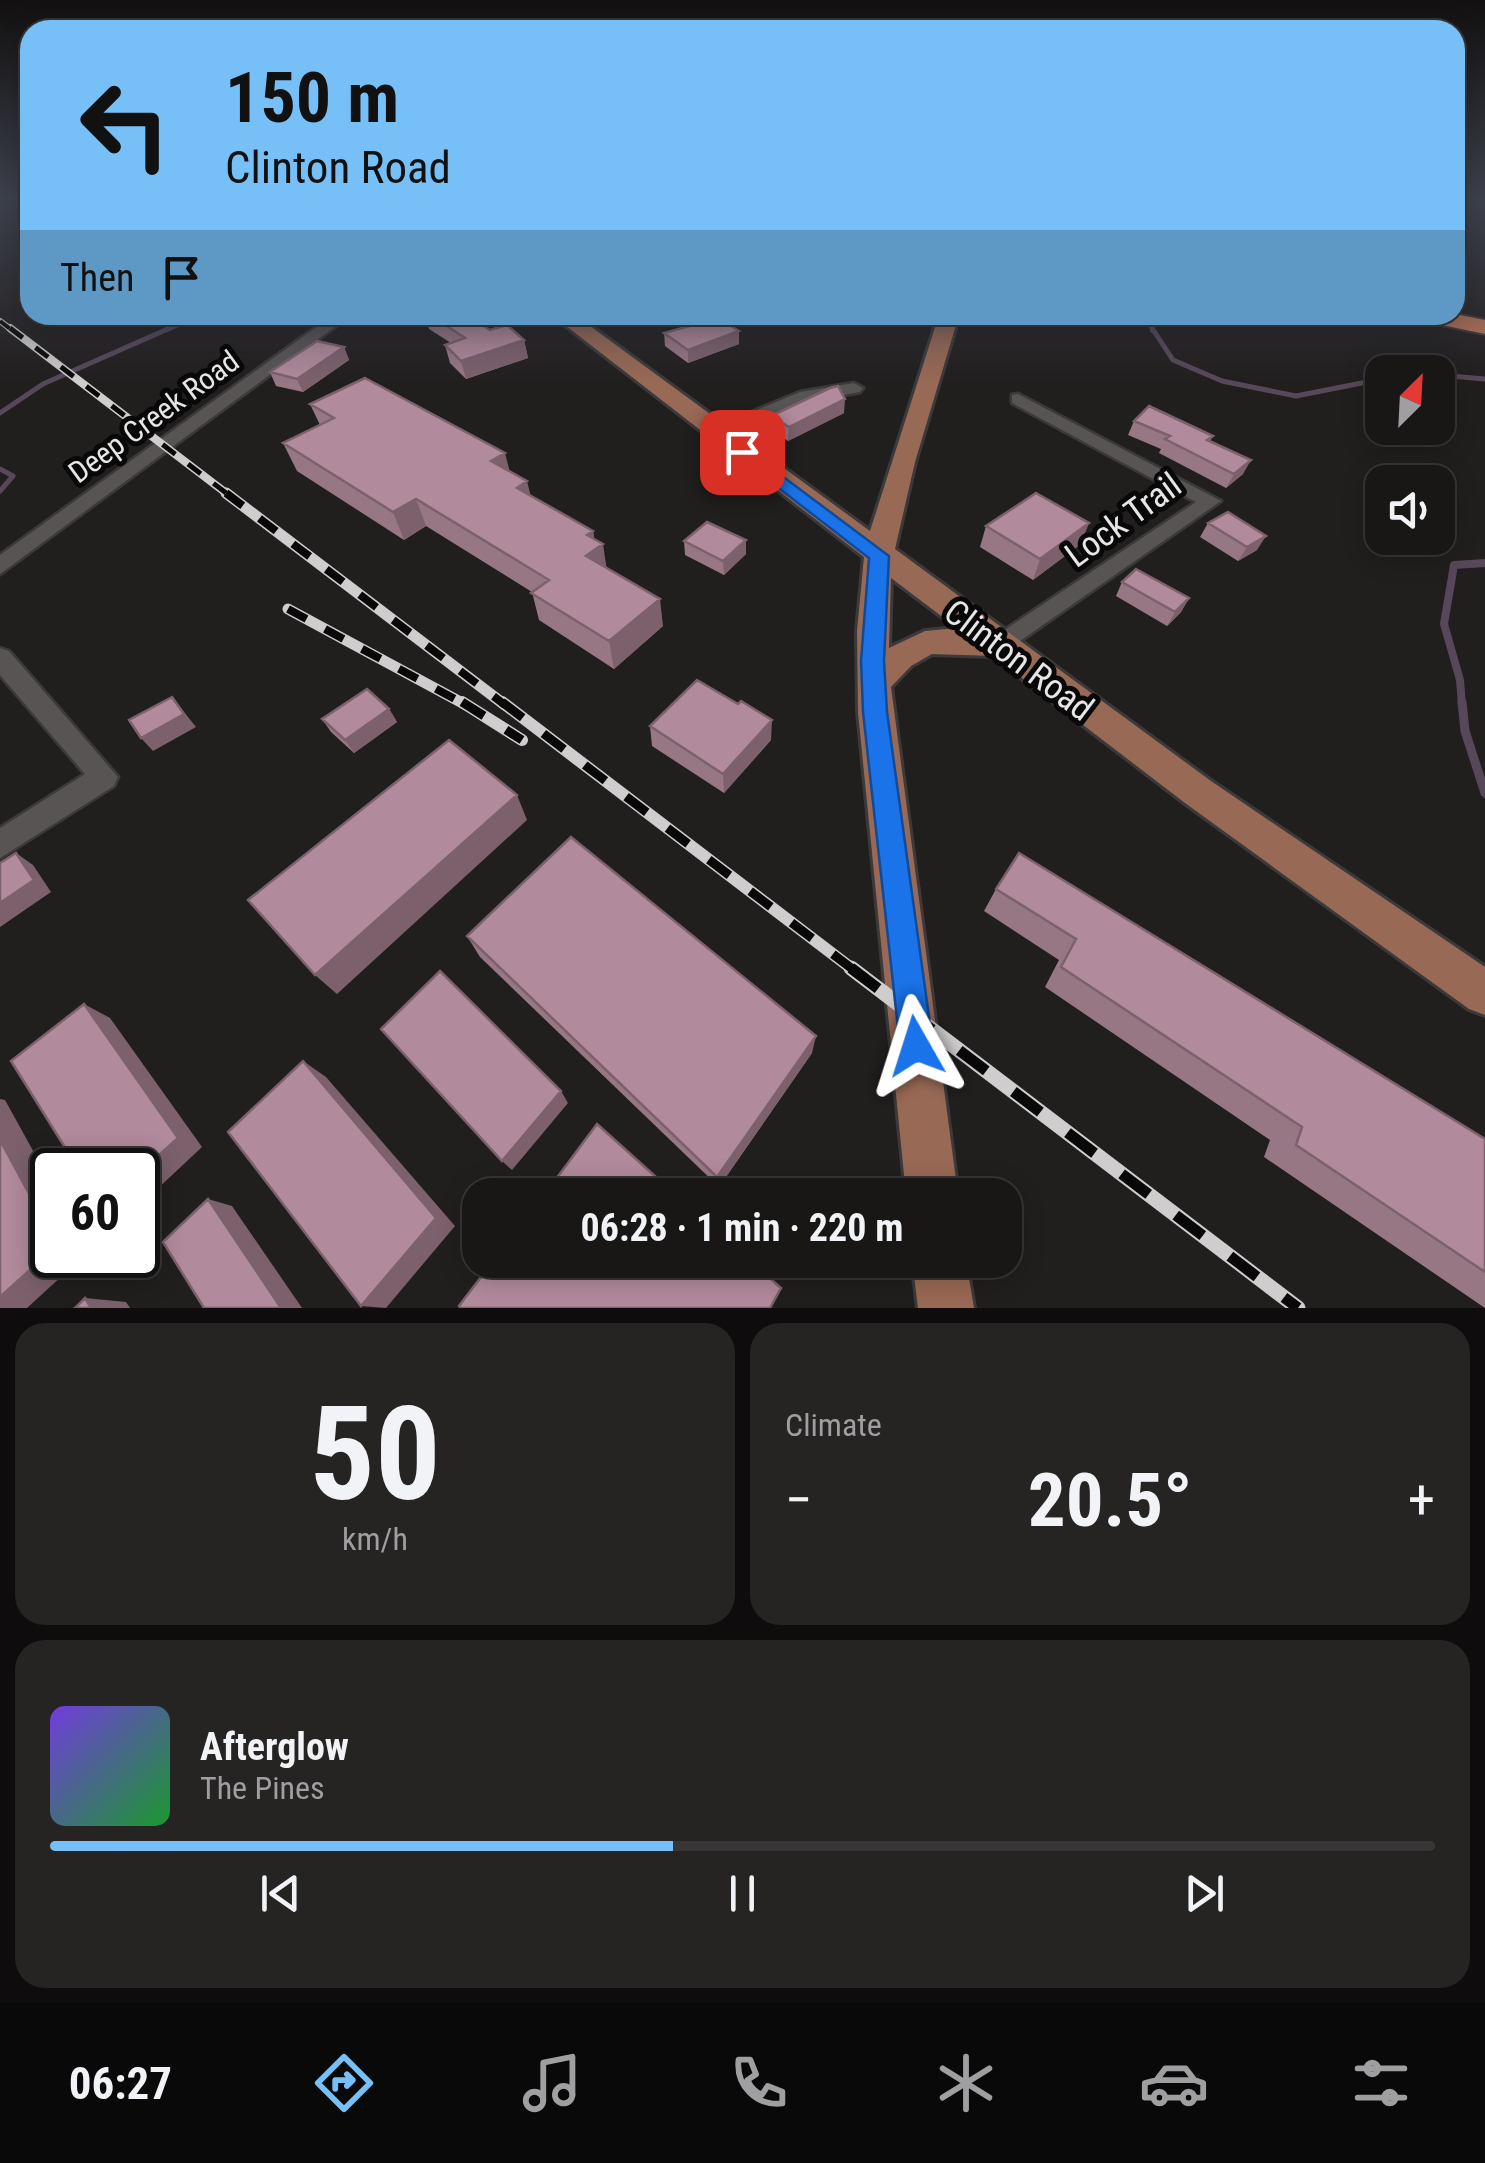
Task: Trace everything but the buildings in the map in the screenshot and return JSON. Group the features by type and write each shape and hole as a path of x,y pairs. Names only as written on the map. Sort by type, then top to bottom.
{"main road":[{"name":"Clinton Road","path":"575,325 1198,792 1485,994"},
{"path":"930,1178 874,684 879,556 888,511 946,325"},
{"path":"874,684 895,658 921,642 953,637 1000,646"},
{"path":"942,1278 946,1308"}],"street":[{"name":"Deep Creek Road","path":"0,566 329,325"},
{"path":"716,432 806,396 854,388"},
{"name":"Lock Trail","path":"1000,646 1212,500 1018,400"},
{"path":"0,658 104,777 0,844"}],"waterway":[{"path":"165,331 178,325"},
{"path":"1151,325 1152,331"},
{"path":"0,413 43,384 170,328"},
{"path":"1152,328 1173,360 1222,381 1296,396 1365,382"},
{"path":"1455,376 1485,379"},
{"path":"0,469 13,476 0,491"},
{"path":"1462,705 1460,680 1444,624 1454,565 1485,563"},
{"path":"1462,702 1465,731 1485,793"}],"railway":[{"path":"0,321 13,331"},
{"path":"10,328 230,496"},
{"path":"226,493 505,705"},
{"path":"288,609 466,705"},
{"path":"462,702 522,740"},
{"path":"502,702 855,971"},
{"path":"851,968 1298,1308"}],"route":[{"path":"742,452 879,556 872,661 875,712 916,1046"}]}
